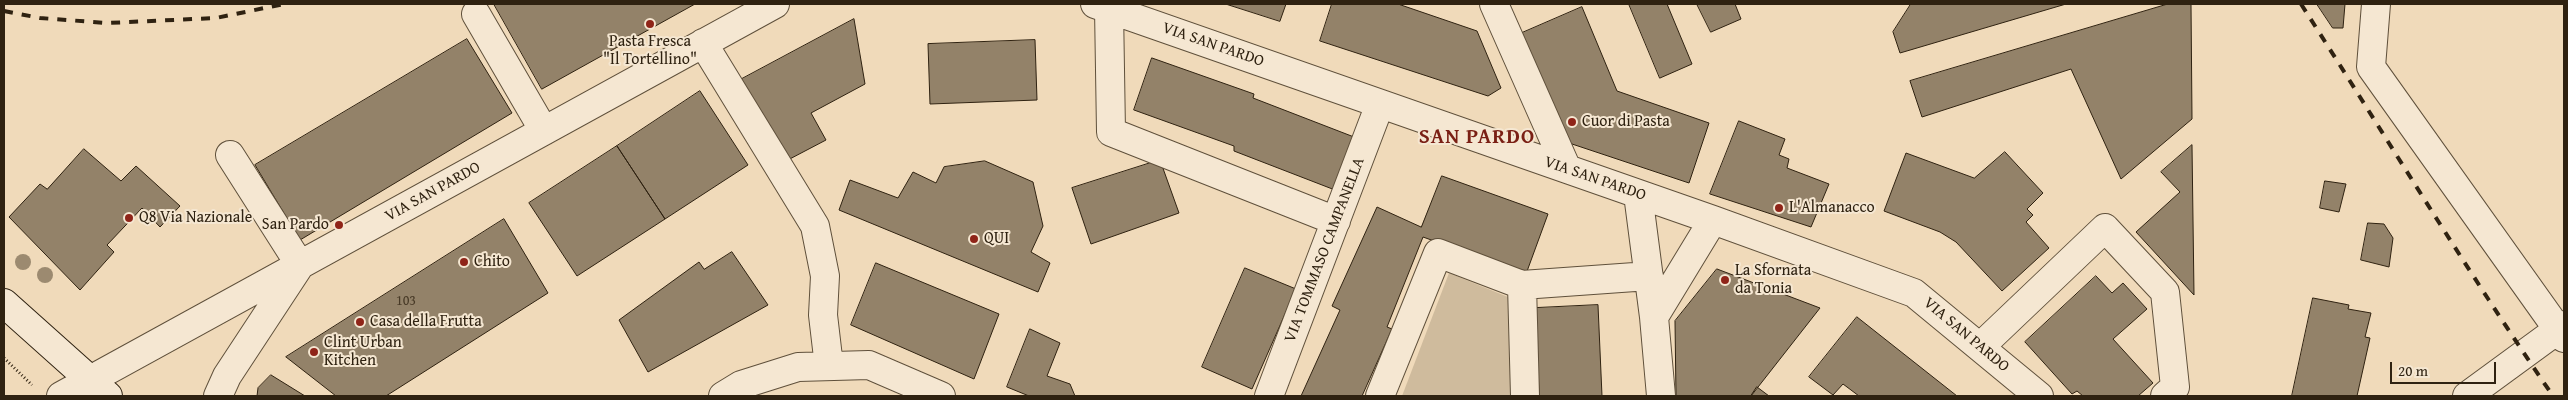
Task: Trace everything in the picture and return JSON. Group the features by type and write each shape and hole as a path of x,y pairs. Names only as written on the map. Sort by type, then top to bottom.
{"street":[{"name":"VIA SAN PARDO","path":"50,393 100,388 300,265 775,4"},
{"path":"1494,4 1567,169"},
{"path":"2376,4 2371,67 2563,331 2467,396"},
{"name":"VIA SAN PARDO","path":"1102,6 1713,220 1914,293 2039,396"},
{"path":"1102,6 1111,132 1336,221"},
{"path":"476,14 544,131"},
{"path":"703,43 814,226 825,276 823,315 829,366"},
{"name":"VIA TOMMASO CAMPANELLA","path":"1269,396 1380,104"},
{"path":"218,396 227,376 300,265 230,155"},
{"path":"1638,194 1654,317 1660,396"},
{"path":"1654,317 1713,220"},
{"path":"1980,347 2105,228 2165,292 2175,387 2165,396"},
{"path":"1380,396 1438,252 1522,285 1649,276"},
{"path":"1522,285 1525,396"},
{"path":"4,303 100,388"},
{"path":"723,396 741,385 798,368 868,365 941,396"}],"path":[{"path":"4,358 50,393"}],"shaded area":[{"path":"1449,273 1508,297 1513,396 1402,396"}],"building":[{"path":"494,4 695,4 542,89"},
{"path":"1226,4 1286,4 1280,21"},
{"path":"1332,4 1398,4 1477,31 1501,88 1488,96 1320,41"},
{"path":"1629,4 1667,4 1692,64 1660,78"},
{"path":"1697,4 1735,4 1741,19 1711,32"},
{"path":"1911,4 2066,4 1900,53 1893,32"},
{"path":"2168,4 2191,4 2192,119 2121,179 2071,69 1922,117 1910,81"},
{"path":"2317,4 2345,4 2343,28 2333,28"},
{"path":"1582,7 1617,91 1709,123 1689,183 1569,143 1522,33"},
{"path":"854,19 865,84 811,113 826,140 784,162 740,80"},
{"path":"467,39 512,113 300,240 255,165"},
{"path":"1035,40 1037,100 930,104 928,44"},
{"path":"1152,58 1254,94 1253,98 1354,137 1335,190 1234,151 1234,146 1134,110"},
{"path":"700,91 748,165 665,219 617,146"},
{"path":"1739,121 1785,139 1779,155 1789,159 1787,168 1829,184 1811,227 1710,194"},
{"path":"2192,145 2194,295 2136,232 2180,192 2161,172"},
{"path":"617,146 665,219 577,276 529,203"},
{"path":"84,149 121,181 136,166 180,206 160,227 142,208 107,245 114,252 80,290 9,217 40,184 47,189"},
{"path":"2005,152 2043,193 2027,209 2033,215 2026,222 2049,248 2002,291 1956,242 1940,232 1884,211 1906,153 1974,178"},
{"path":"1160,160 1179,213 1091,244 1072,188"},
{"name":"QUI","path":"985,161 1033,182 1043,226 1031,252 1050,263 1038,292 839,210 850,180 898,198 913,172 936,183 944,167"},
{"path":"1442,176 1548,214 1526,274 1423,237 1387,327 1392,329 1362,396 1301,396 1340,310 1332,306 1377,207 1421,227"},
{"path":"2325,181 2346,184 2339,212 2320,208"},
{"path":"504,219 548,293 386,396 336,396 286,357"},
{"path":"2368,223 2384,224 2393,238 2389,267 2361,260"},
{"path":"732,252 768,305 648,372 619,320 699,262 704,269"},
{"path":"876,263 999,314 974,379 851,325"},
{"path":"1245,268 1296,289 1252,389 1202,367"},
{"path":"1717,269 1820,308 1751,396 1676,396 1675,321"},
{"path":"2096,276 2112,293 2123,283 2147,309 2113,339 2153,383 2138,396 2083,396 2077,391 2072,394 2025,342"},
{"path":"2313,298 2349,305 2348,309 2371,313 2365,337 2370,338 2357,396 2292,396"},
{"path":"1598,305 1602,396 1539,396 1536,308"},
{"path":"1857,317 1957,396 1859,396 1843,384 1833,395 1809,377"},
{"path":"1030,329 1060,343 1047,376 1070,384 1075,396 1029,396 1007,387"},
{"path":"271,375 305,396 257,396 258,388"},
{"path":"1757,387 1769,396 1751,396"}],"railway":[{"path":"4,11 40,18 107,23 216,18 284,4"},
{"path":"2301,4 2457,250 2553,396"}],"place":[{"name":"Pasta Fresca \"Il Tortellino\"","path":"650,24"},
{"name":"Cuor di Pasta","path":"1572,122"},
{"name":"L'Almanacco","path":"1779,208"},
{"name":"Q8 Via Nazionale","path":"129,218"},
{"name":"San Pardo","path":"339,225"},
{"name":"QUI","path":"974,239"},
{"name":"Chito","path":"464,262"},
{"name":"La Sfornata da Tonia","path":"1725,280"},
{"name":"Casa della Frutta","path":"360,322"},
{"name":"Clint Urban Kitchen","path":"314,352"}],"district":[{"name":"SAN PARDO","path":"1477,138"}]}
